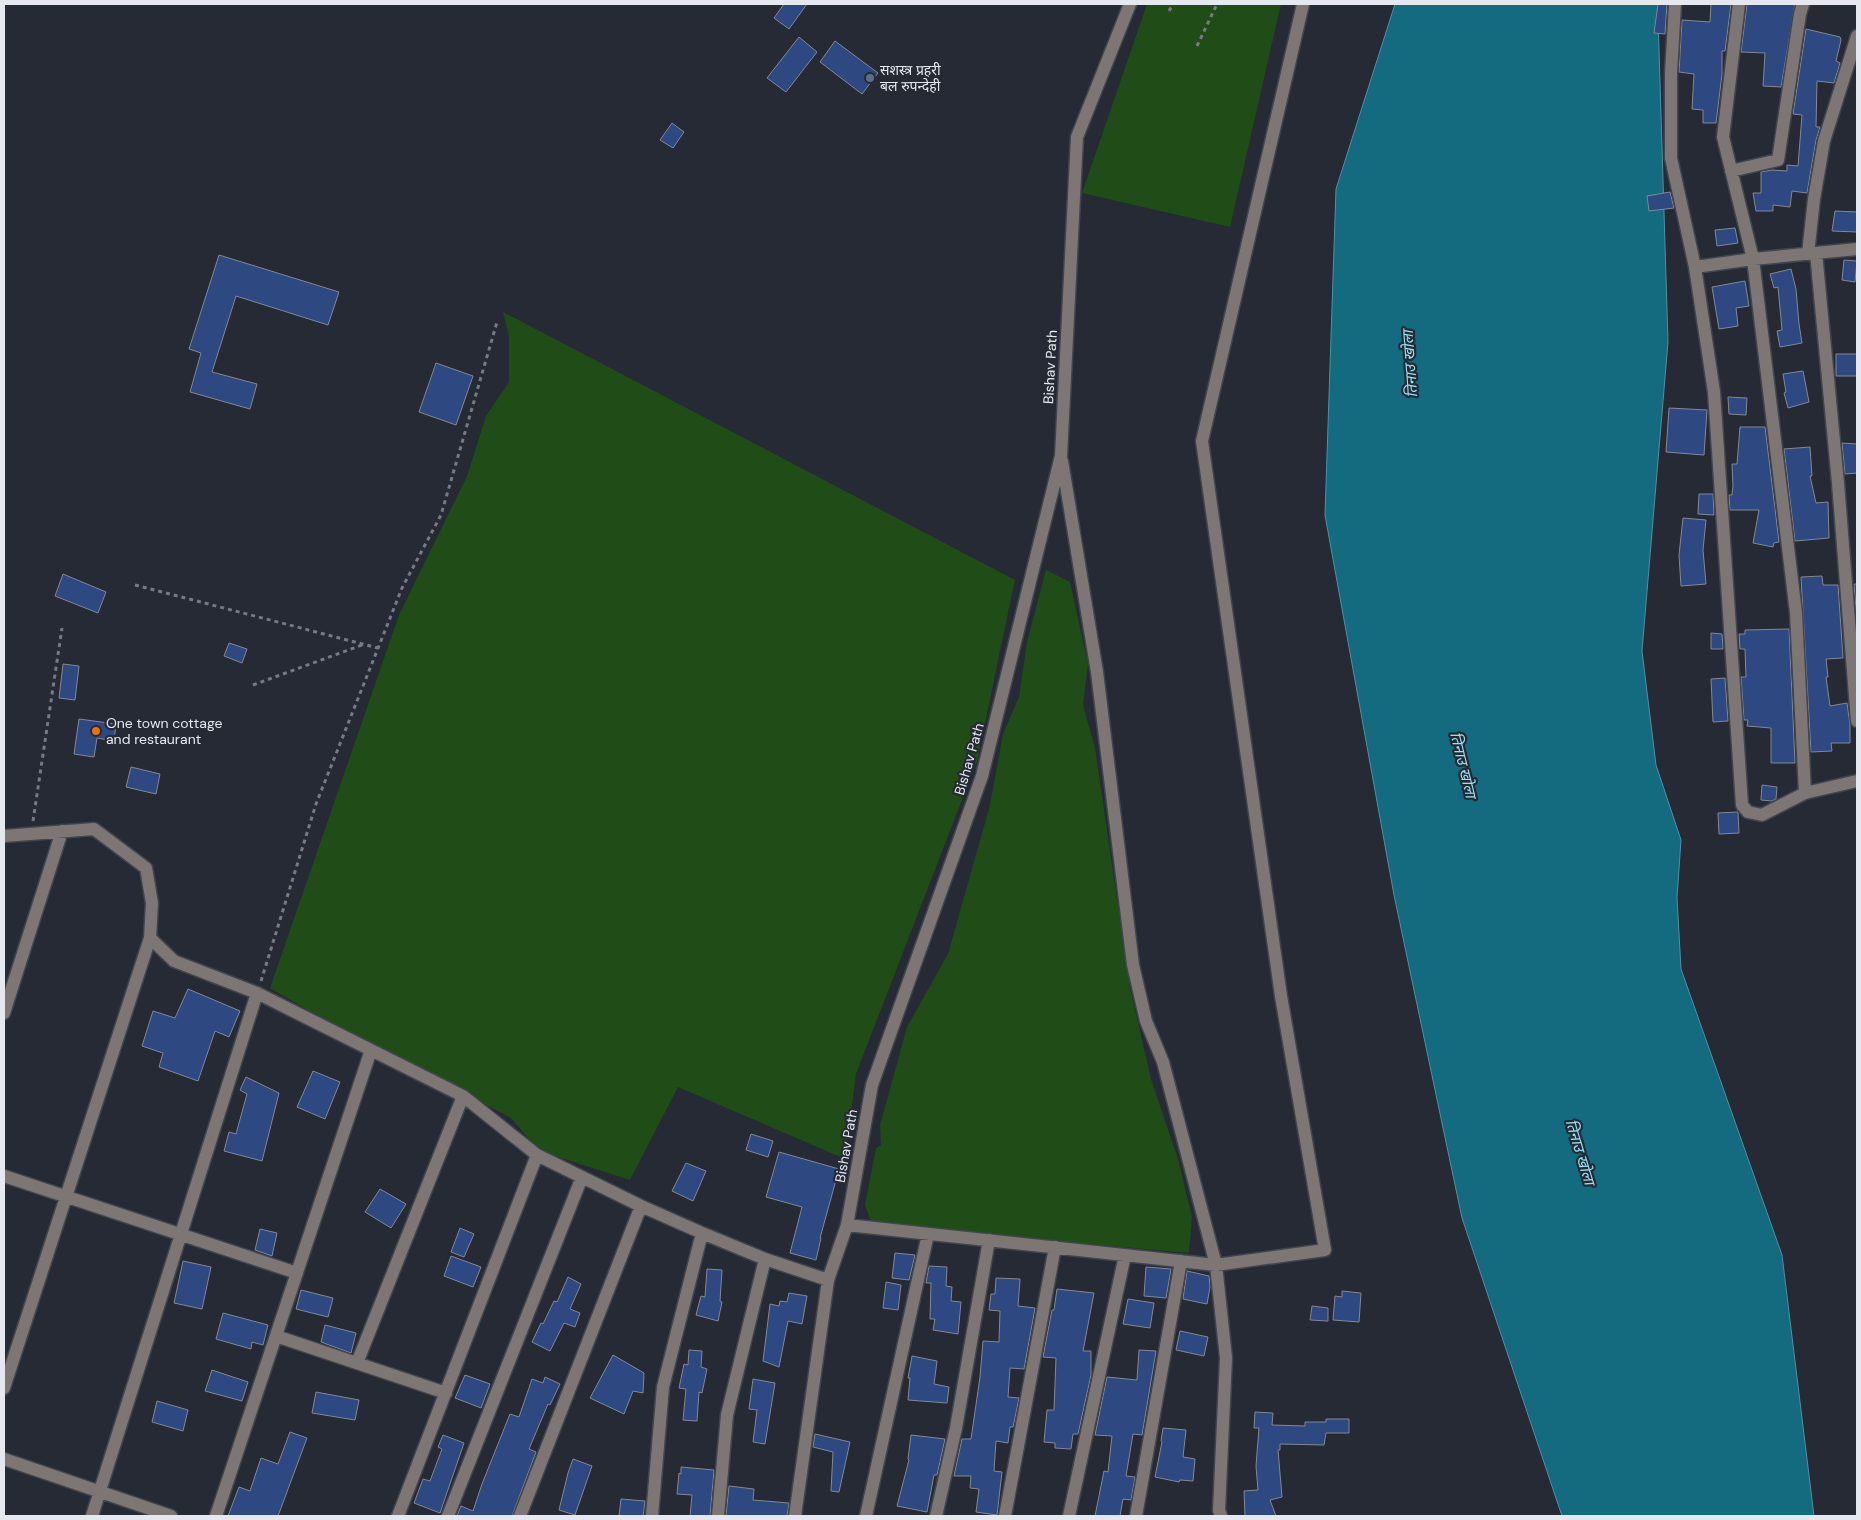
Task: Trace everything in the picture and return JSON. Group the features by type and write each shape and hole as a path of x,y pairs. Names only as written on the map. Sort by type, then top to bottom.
{"street":[{"name":"Bishav Path","path":"795,1516 828,1280 847,1225 872,1086 982,776 1061,456 1077,137 1130,4"},
{"path":"847,1225 1216,1265 1325,1250 1281,996 1202,441 1303,4"},
{"path":"1675,4 1671,74 1671,158 1695,267 1714,392 1742,805 1748,812 1762,815 1805,793 1857,781"},
{"path":"1739,4 1723,136 1753,259 1796,613 1805,793"},
{"path":"1732,171 1778,160 1803,4"},
{"path":"1857,36 1824,141 1814,199 1812,254 1838,483 1857,721"},
{"path":"1695,267 1753,259 1857,249"},
{"path":"1061,456 1096,672 1133,965 1146,1021 1163,1062 1216,1265 1226,1358 1219,1510 1221,1516"},
{"path":"4,836 94,829 146,868 152,903 150,938 4,1388"},
{"path":"4,1013 62,831"},
{"path":"150,938 174,961 257,993 463,1096 537,1156 702,1233 765,1259 828,1280"},
{"path":"92,1516 257,993"},
{"path":"216,1516 371,1050"},
{"path":"357,1363 463,1096"},
{"path":"398,1516 537,1156"},
{"path":"4,1176 297,1273"},
{"path":"448,1516 582,1177"},
{"path":"520,1516 641,1206"},
{"path":"652,1516 663,1387 702,1233"},
{"path":"866,1516 928,1234"},
{"path":"936,1516 956,1428 989,1240"},
{"path":"1005,1516 1055,1247"},
{"path":"1069,1516 1125,1255"},
{"path":"718,1516 727,1416 765,1259"},
{"path":"1136,1516 1181,1261"},
{"path":"276,1336 446,1393"},
{"path":"4,1459 171,1516"}],"path":[{"path":"1169,11 1173,4"},
{"path":"1197,46 1217,4"},
{"path":"257,993 316,804 402,588 441,515 497,322"},
{"path":"135,585 378,648"},
{"path":"31,834 62,628"},
{"path":"253,685 362,644"}],"green space":[{"path":"1147,4 1281,4 1230,227 1082,193"},
{"path":"503,312 1015,580 977,761 856,1074 845,1159 678,1087 630,1180 539,1151 511,1118 270,988 399,615 467,476 486,416 509,382 509,336"},
{"path":"1046,570 1070,582 1088,664 1083,705 1095,748 1130,988 1151,1079 1178,1159 1192,1217 1189,1253 876,1225 870,1219 865,1205 876,1148 881,1145 880,1125 907,1027 948,954 990,805 1003,734 1019,697 1027,642"}],"water":[{"name":"तिनाउ खोला","path":"1395,4 1661,4 1658,17 1668,342 1642,651 1656,765 1681,840 1677,898 1681,969 1782,1255 1814,1516 1562,1516 1462,1218 1394,895 1325,515 1336,189"}],"building":[{"path":"784,4 807,4 789,29 774,18"},
{"path":"1658,4 1667,4 1665,34 1654,33"},
{"path":"1711,4 1731,4 1725,51 1722,51 1722,74 1716,123 1703,123 1703,110 1692,109 1694,74 1679,72 1682,20 1710,22"},
{"path":"1747,4 1795,4 1781,87 1763,86 1765,53 1741,52"},
{"path":"1806,29 1840,37 1841,40 1836,61 1840,63 1834,83 1817,81 1816,127 1820,127 1807,193 1792,191 1790,207 1773,205 1773,211 1756,211 1753,193 1761,193 1761,172 1772,170 1787,171 1787,165 1798,166 1802,115 1793,114"},
{"path":"799,37 817,52 786,92 767,78"},
{"path":"835,41 878,73 862,94 820,62"},
{"path":"672,123 684,132 673,148 660,140"},
{"path":"1670,192 1674,208 1649,211 1647,196"},
{"path":"1835,211 1857,212 1857,232 1832,231"},
{"path":"1735,228 1738,243 1717,246 1715,230"},
{"path":"219,255 339,292 328,325 236,296 212,372 257,384 250,409 190,392 201,353 189,349"},
{"path":"1844,260 1857,261 1855,282 1842,280"},
{"path":"1791,269 1796,289 1802,343 1780,347 1777,331 1782,330 1778,287 1774,288 1770,274"},
{"path":"1745,281 1749,306 1736,308 1738,326 1719,329 1712,287"},
{"path":"1836,354 1857,354 1857,376 1836,376"},
{"path":"436,363 473,376 456,425 419,412"},
{"path":"1803,371 1809,402 1788,408 1784,393 1786,392 1783,374"},
{"path":"1728,397 1747,398 1746,415 1729,414"},
{"path":"1669,408 1707,410 1704,455 1666,452"},
{"path":"1740,427 1765,427 1779,542 1774,543 1773,547 1753,543 1759,510 1730,510 1729,495 1732,495 1733,486 1732,464 1737,464"},
{"path":"1842,443 1857,444 1857,473 1845,474"},
{"path":"1810,447 1812,476 1810,476 1816,503 1828,502 1829,538 1795,541 1784,449"},
{"path":"1699,494 1713,494 1714,515 1698,514"},
{"path":"1683,518 1706,520 1703,550 1706,584 1681,586 1679,555"},
{"path":"63,574 106,592 98,613 55,596"},
{"path":"1822,576 1823,585 1838,585 1843,658 1826,659 1828,677 1826,677 1830,706 1847,703 1850,743 1831,743 1832,751 1811,752 1801,577"},
{"path":"1854,584 1857,584 1857,622"},
{"path":"1789,629 1795,763 1771,763 1771,728 1747,726 1748,720 1744,720 1741,677 1746,677 1745,649 1740,649 1739,634 1745,634 1745,630"},
{"path":"1711,633 1722,634 1723,649 1711,649"},
{"path":"229,643 247,649 242,663 224,656"},
{"path":"63,664 79,666 75,700 59,698"},
{"path":"1725,678 1728,721 1713,722 1711,679"},
{"name":"One town cottage and restaurant","path":"79,719 116,724 114,741 97,738 94,757 74,754"},
{"path":"131,767 160,774 156,794 126,787"},
{"path":"1762,785 1777,787 1776,799 1772,801 1761,800"},
{"path":"1738,812 1739,833 1719,834 1718,813"},
{"path":"188,989 240,1011 229,1037 215,1031 198,1081 159,1067 163,1053 142,1046 153,1011 175,1018"},
{"path":"313,1071 340,1082 325,1119 297,1107"},
{"path":"246,1077 279,1093 262,1161 224,1151 229,1132 236,1134 247,1094 240,1090"},
{"path":"751,1134 773,1141 768,1157 746,1150"},
{"path":"779,1152 839,1169 820,1238 816,1260 790,1253 802,1207 766,1197"},
{"path":"686,1163 706,1171 693,1201 672,1191"},
{"path":"380,1189 406,1204 391,1228 365,1212"},
{"path":"460,1228 474,1234 464,1257 451,1252"},
{"path":"260,1229 277,1233 272,1256 255,1250"},
{"path":"895,1253 915,1255 909,1280 892,1278"},
{"path":"451,1256 481,1267 473,1287 444,1276"},
{"path":"183,1261 211,1267 202,1309 174,1303"},
{"path":"929,1266 947,1267 946,1286 952,1287 951,1301 961,1302 958,1334 933,1330 935,1319 930,1319 931,1283 926,1283"},
{"path":"1146,1267 1171,1269 1166,1298 1144,1296"},
{"path":"707,1269 722,1270 720,1301 722,1302 718,1321 696,1315 701,1296 705,1297"},
{"path":"1187,1271 1209,1276 1210,1287 1207,1304 1183,1299"},
{"path":"568,1277 581,1284 570,1309 580,1313 575,1327 564,1323 550,1351 532,1342 554,1301 557,1302"},
{"path":"996,1278 1020,1279 1018,1306 1035,1308 1024,1369 1010,1368 1008,1397 1019,1398 1013,1427 1010,1427 1008,1443 996,1441 994,1471 1002,1472 997,1515 976,1512 979,1489 970,1488 971,1476 954,1476 962,1439 971,1439 983,1341 999,1342 1000,1311 989,1310 991,1294 995,1294"},
{"path":"886,1282 901,1285 898,1310 883,1308"},
{"path":"1057,1289 1094,1293 1083,1351 1091,1351 1091,1375 1078,1434 1073,1434 1071,1449 1055,1448 1055,1443 1044,1442 1047,1410 1054,1410 1056,1358 1043,1357"},
{"path":"301,1290 333,1298 328,1317 296,1309"},
{"path":"1342,1291 1361,1293 1359,1322 1333,1320 1335,1296 1342,1297"},
{"path":"789,1293 807,1296 802,1324 788,1321 779,1367 763,1361 770,1304 779,1306 780,1301 787,1302"},
{"path":"1128,1299 1154,1303 1150,1328 1123,1324"},
{"path":"1312,1306 1328,1308 1328,1321 1310,1320"},
{"path":"223,1313 268,1325 263,1345 252,1342 251,1349 216,1339"},
{"path":"325,1325 356,1333 351,1353 321,1342"},
{"path":"1180,1331 1208,1337 1204,1356 1176,1350"},
{"path":"689,1350 702,1351 701,1367 707,1369 702,1393 699,1392 697,1421 683,1420 686,1389 679,1388 684,1364 688,1365"},
{"path":"1139,1350 1156,1351 1142,1435 1133,1434 1126,1476 1135,1477 1131,1500 1123,1499 1120,1516 1095,1516 1104,1471 1108,1472 1112,1436 1095,1435 1107,1377 1137,1380"},
{"path":"613,1355 644,1373 643,1393 633,1391 624,1414 590,1398"},
{"path":"912,1356 937,1361 934,1384 949,1387 947,1403 908,1400 910,1378 908,1378"},
{"path":"212,1370 248,1382 242,1401 205,1391"},
{"path":"465,1375 490,1384 481,1408 455,1398"},
{"path":"545,1377 560,1384 550,1405 548,1404 529,1449 536,1452 512,1516 457,1516 461,1506 473,1511 510,1414 519,1417 532,1379 543,1383"},
{"path":"753,1379 775,1383 765,1444 753,1442 757,1410 749,1409"},
{"path":"316,1392 359,1400 355,1420 312,1413"},
{"path":"157,1401 188,1410 183,1431 152,1422"},
{"path":"1255,1412 1273,1413 1272,1425 1305,1426 1305,1422 1326,1422 1326,1419 1349,1419 1349,1433 1326,1433 1324,1445 1280,1444 1280,1450 1278,1450 1282,1497 1270,1500 1276,1516 1245,1516 1244,1491 1258,1490 1256,1466 1259,1428 1254,1428"},
{"path":"1163,1428 1186,1430 1183,1457 1195,1459 1193,1481 1180,1480 1179,1482 1155,1477"},
{"path":"290,1432 307,1438 278,1516 228,1516 239,1487 250,1491 261,1458 278,1464"},
{"path":"815,1434 850,1442 839,1492 831,1491 833,1452 813,1447"},
{"path":"443,1435 464,1443 440,1513 414,1503 423,1479 430,1481 442,1449 438,1447"},
{"path":"911,1435 945,1439 937,1475 934,1475 927,1512 897,1506 909,1460"},
{"path":"573,1459 592,1466 575,1515 559,1510"},
{"path":"681,1467 714,1470 710,1516 690,1516 692,1495 677,1494"},
{"path":"729,1486 754,1489 753,1500 789,1503 787,1516 726,1516"},
{"path":"621,1499 645,1501 643,1516 619,1516"}],"place":[{"name":"सशस्त्र प्रहरी बल रुपन्देही","path":"870,78"},
{"name":"One town cottage and restaurant","path":"96,731"}]}
